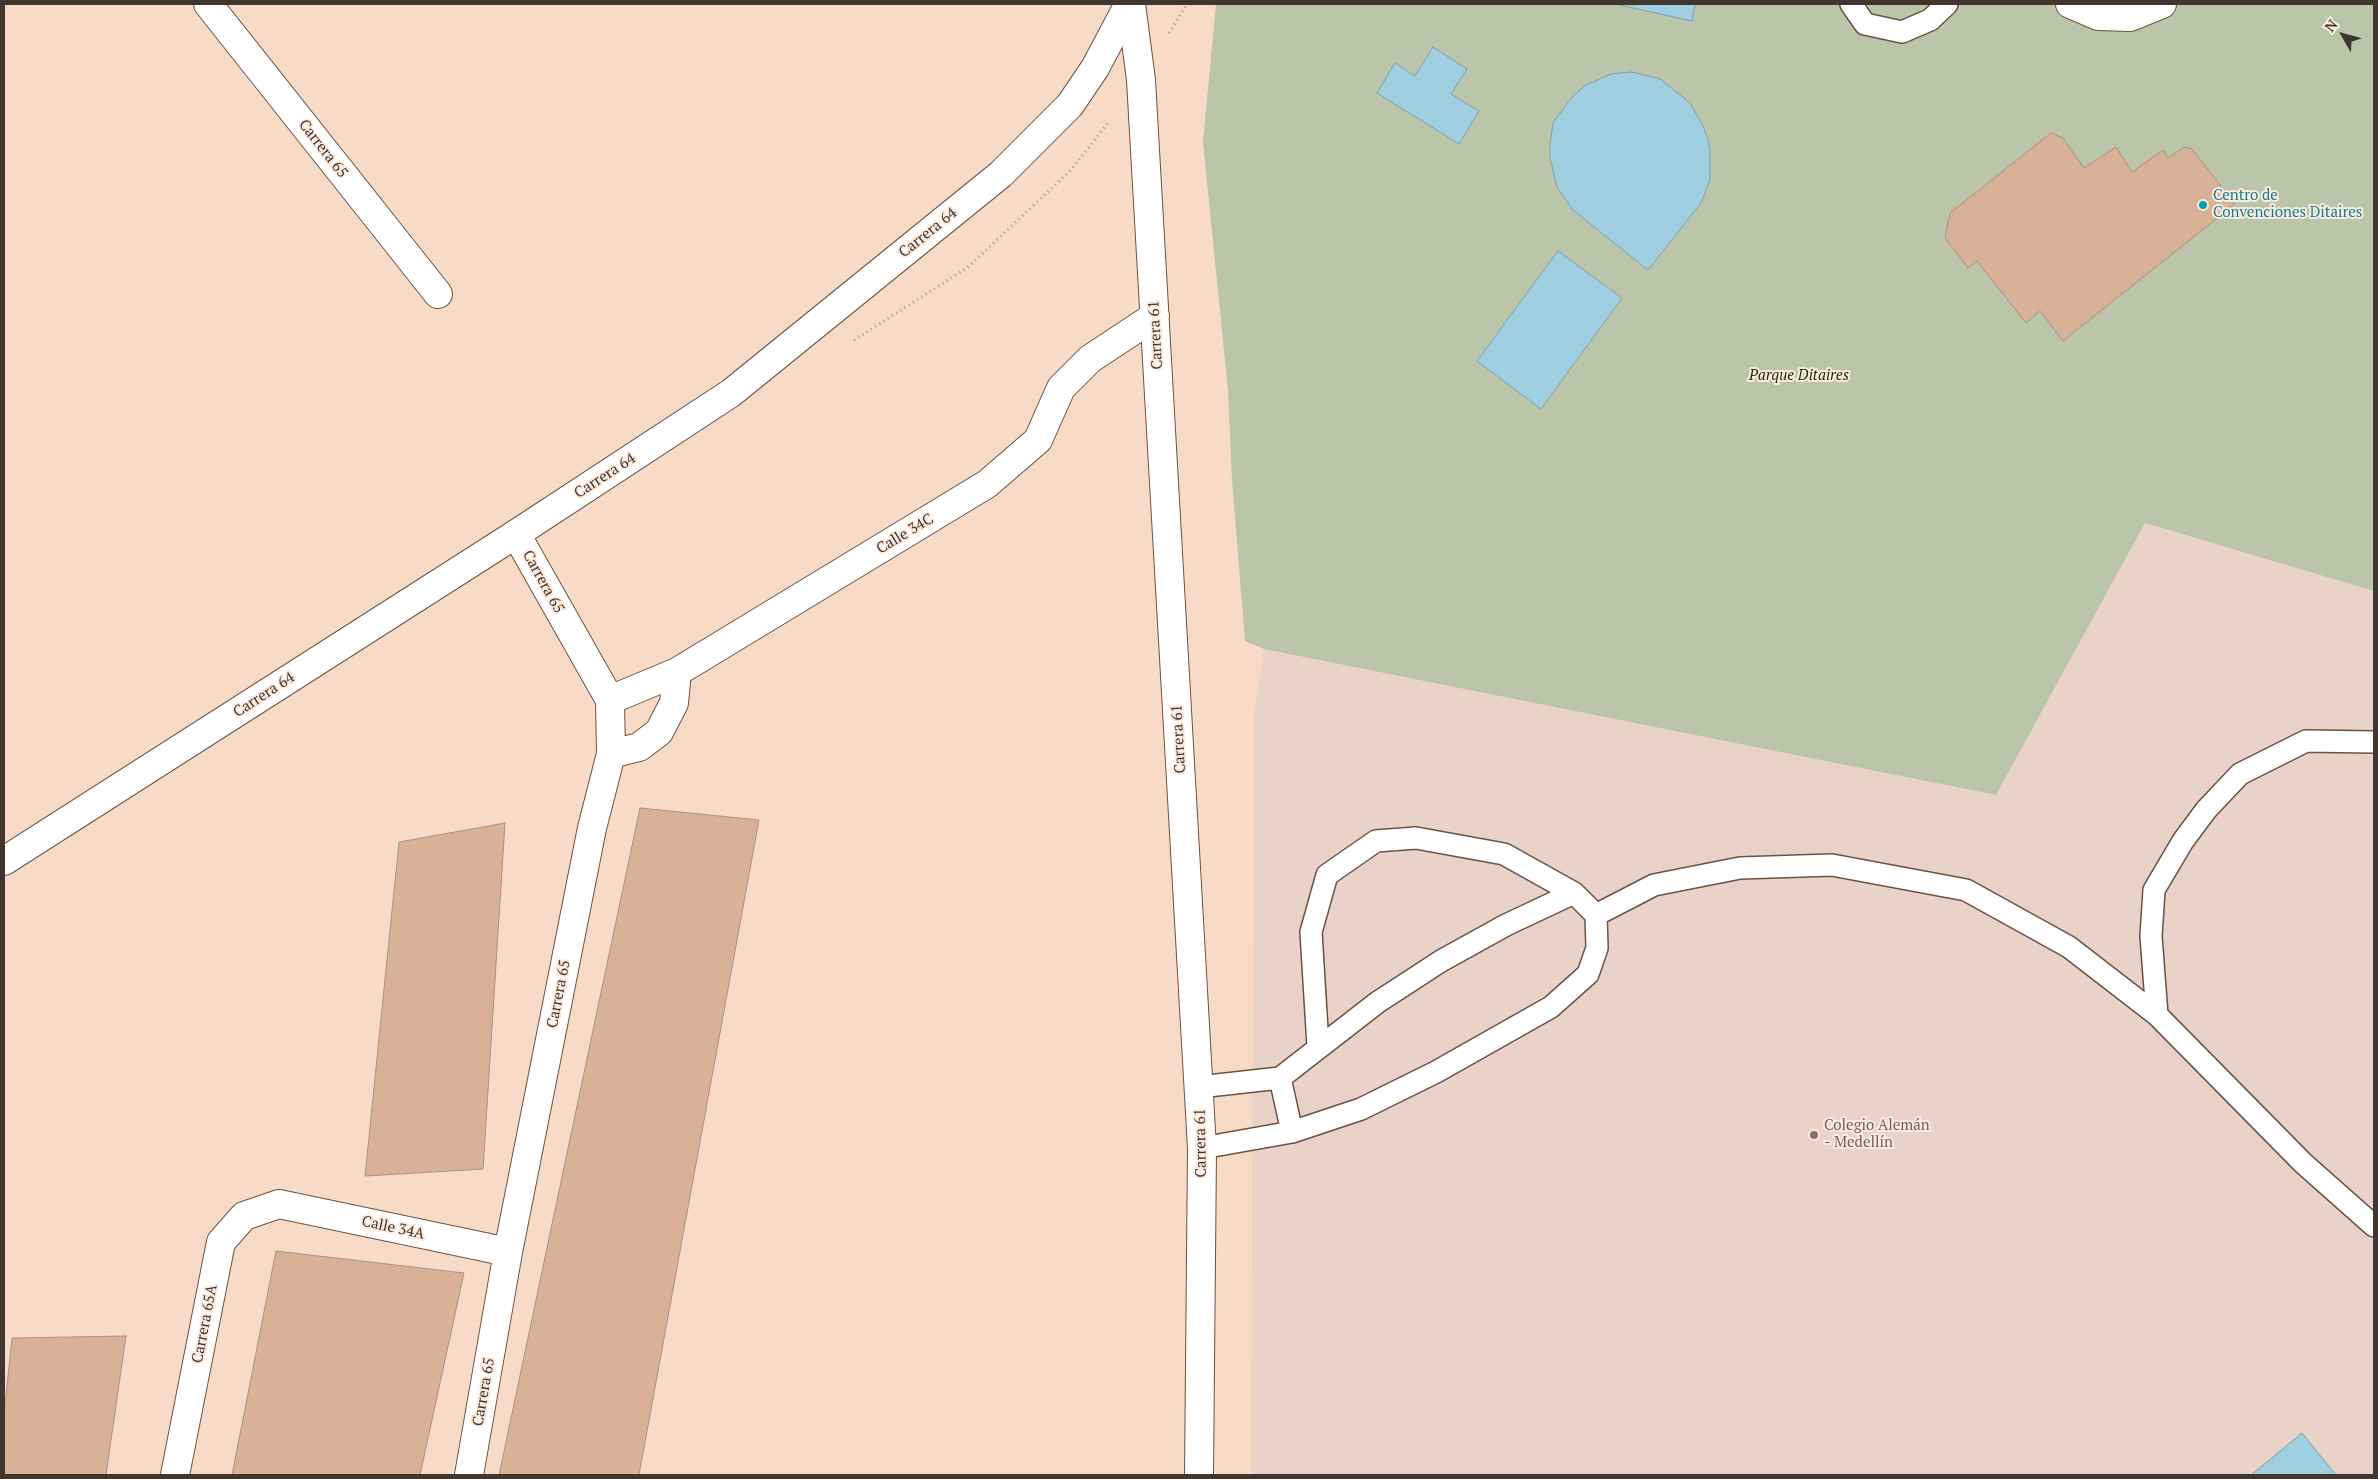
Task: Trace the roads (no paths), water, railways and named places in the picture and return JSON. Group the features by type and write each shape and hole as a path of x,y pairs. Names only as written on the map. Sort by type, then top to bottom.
{"street":[{"name":"Carrera 65","path":"208,4 438,294"},
{"name":"Carrera 61","path":"1130,4 1141,80 1156,316 1202,1148 1199,1475"},
{"name":"Carrera 64","path":"4,861 516,534 731,393 1001,174 1070,105 1095,68 1130,4"},
{"path":"2070,4 2098,16 2130,17 2162,4"},
{"name":"Calle 34C","path":"610,700 677,672 987,484 1038,440 1061,388 1090,359 1156,316"},
{"name":"Carrera 65","path":"469,1475 508,1252 592,828 611,754 610,700 516,534"},
{"path":"611,754 639,747 660,732 674,703 677,672"},
{"name":"Calle 34A","path":"278,1204 508,1252"},
{"name":"Carrera 65A","path":"175,1475 222,1242 244,1216 278,1204"}],"lane":[{"path":"1851,4 1865,24 1902,32 1930,20 1947,4"},
{"path":"2157,1015 2150,936 2154,890 2183,841 2206,810 2240,774 2306,741 2374,742"},
{"path":"1202,1148 1292,1132 1361,1109 1436,1072 1551,1007 1588,974 1597,948 1596,915 1574,893 1504,854 1416,838 1376,840 1327,875 1310,932 1318,1046"},
{"path":"1596,915 1654,885 1740,868 1832,864 1966,890 2069,947 2157,1015 2303,1163 2374,1226"},
{"path":"1199,1087 1280,1078 1318,1046 1378,1002 1441,962 1506,925 1574,893"},
{"path":"1280,1078 1292,1132"}],"water":[{"path":"1615,4 1695,4 1692,21"},
{"path":"1433,47 1467,69 1451,94 1479,111 1459,144 1377,93 1395,63 1415,76"},
{"path":"1632,72 1660,79 1690,103 1703,126 1710,151 1710,180 1701,203 1648,270 1573,210 1557,187 1550,158 1553,123 1573,96 1586,85 1611,74"},
{"path":"1558,251 1622,298 1541,409 1477,361"},
{"path":"2302,1433 2336,1475 2251,1475"}],"place":[{"name":"Centro de Convenciones Ditaires","path":"2203,205"},
{"name":"Colegio Alemán - Medellín","path":"1814,1135"}],"park label":[{"name":"Parque Ditaires","path":"1799,376"}]}
